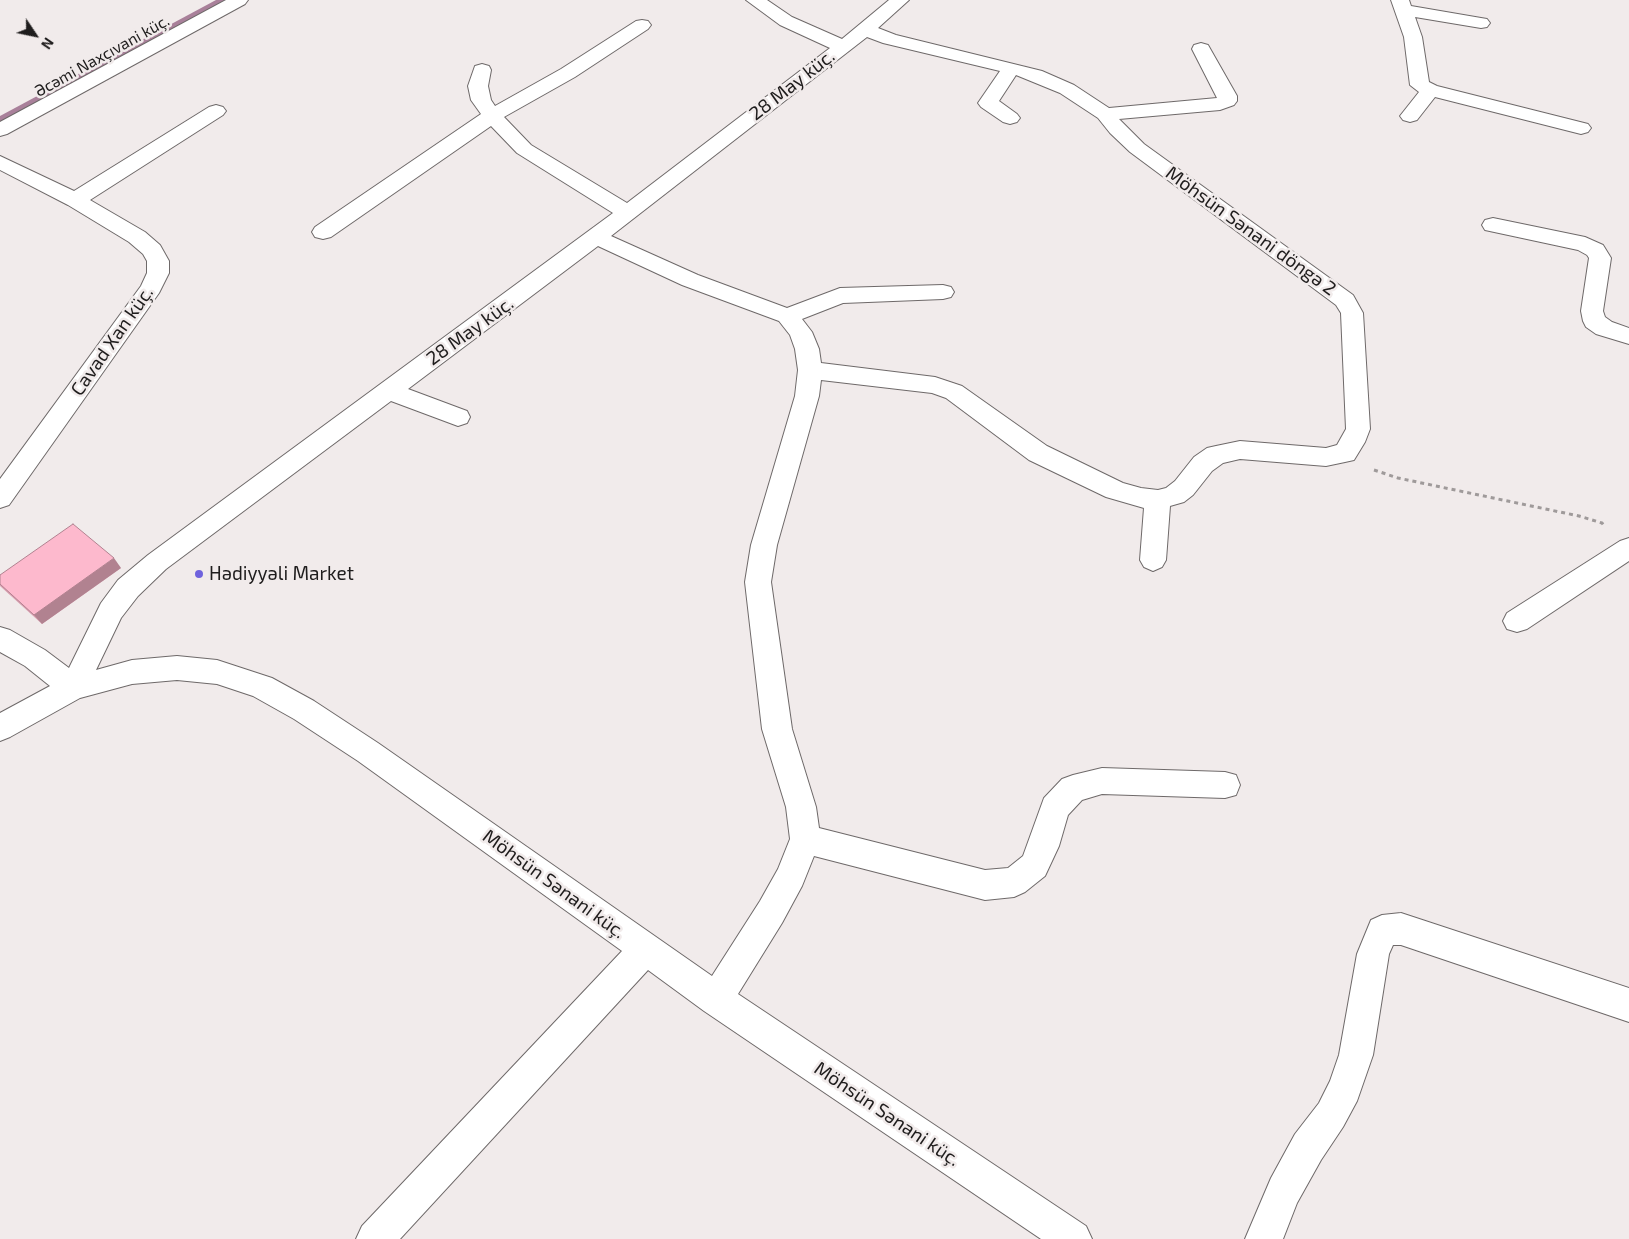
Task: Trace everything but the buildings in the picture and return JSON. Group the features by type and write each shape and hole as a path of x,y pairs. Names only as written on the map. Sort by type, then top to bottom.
{"street":[{"name":"Əcəmi Naxçıvani küç.","path":"0,112 205,0"},
{"path":"0,130 239,0"},
{"path":"755,0 786,21 842,46"},
{"name":"28 May küç.","path":"74,688 111,611 128,588 157,562 596,236 865,30 900,0"},
{"path":"1402,5 1481,23"},
{"path":"1402,5 1413,37 1420,85 1430,90 1581,128"},
{"path":"323,232 492,116 568,73 642,25"},
{"name":"Möhsün Sənani döngə 2","path":"865,30 890,39 1011,68 1035,75 1068,89 1105,114 1117,129 1137,148 1345,300 1352,313 1358,429 1353,442 1345,453"},
{"path":"1105,114 1220,104 1227,101 1227,96 1201,48"},
{"path":"1010,118 988,104 1011,68"},
{"path":"482,70 478,86 481,100 492,116 524,149 626,212"},
{"path":"1410,116 1430,90"},
{"path":"75,200 216,112"},
{"name":"Cavad Xan küç.","path":"0,162 75,200 137,237 152,250 158,262 158,273 151,288 0,498"},
{"path":"1493,225 1585,244 1595,250 1600,258 1592,311 1594,321 1604,328 1629,336"},
{"path":"596,236 690,280 788,316 800,332 807,349 810,370 808,396 764,545 758,582 776,729 801,807 805,839 791,876 771,912 716,999"},
{"path":"788,316 840,296 943,292"},
{"path":"810,370 935,385 954,392 1038,453 1115,490 1141,498 1158,500 1175,495 1184,488 1203,464 1216,455 1240,450 1326,457 1345,453"},
{"path":"389,391 458,417"},
{"path":"1153,560 1158,500"},
{"path":"1517,621 1627,549"},
{"path":"0,638 35,658 74,688"},
{"name":"Möhsün Sənani küç.","path":"0,728 74,688 132,672 176,668 217,672 262,687 304,710 368,752 520,858 645,950 1073,1239"},
{"path":"805,839 985,885 1014,882 1034,866 1043,846 1055,808 1073,789 1102,781 1225,785"},
{"path":"1264,1239 1288,1184 1308,1147 1331,1115 1345,1089 1356,1055 1373,954 1382,931 1402,929 1629,1005"},
{"path":"375,1239 645,950"}],"path":[{"path":"1345,453 1372,469 1398,478 1579,516 1602,524 1627,549"}],"waterway":[{"path":"0,120 222,0"}],"place":[{"name":"Hədiyyəli Market","path":"199,574"}]}
